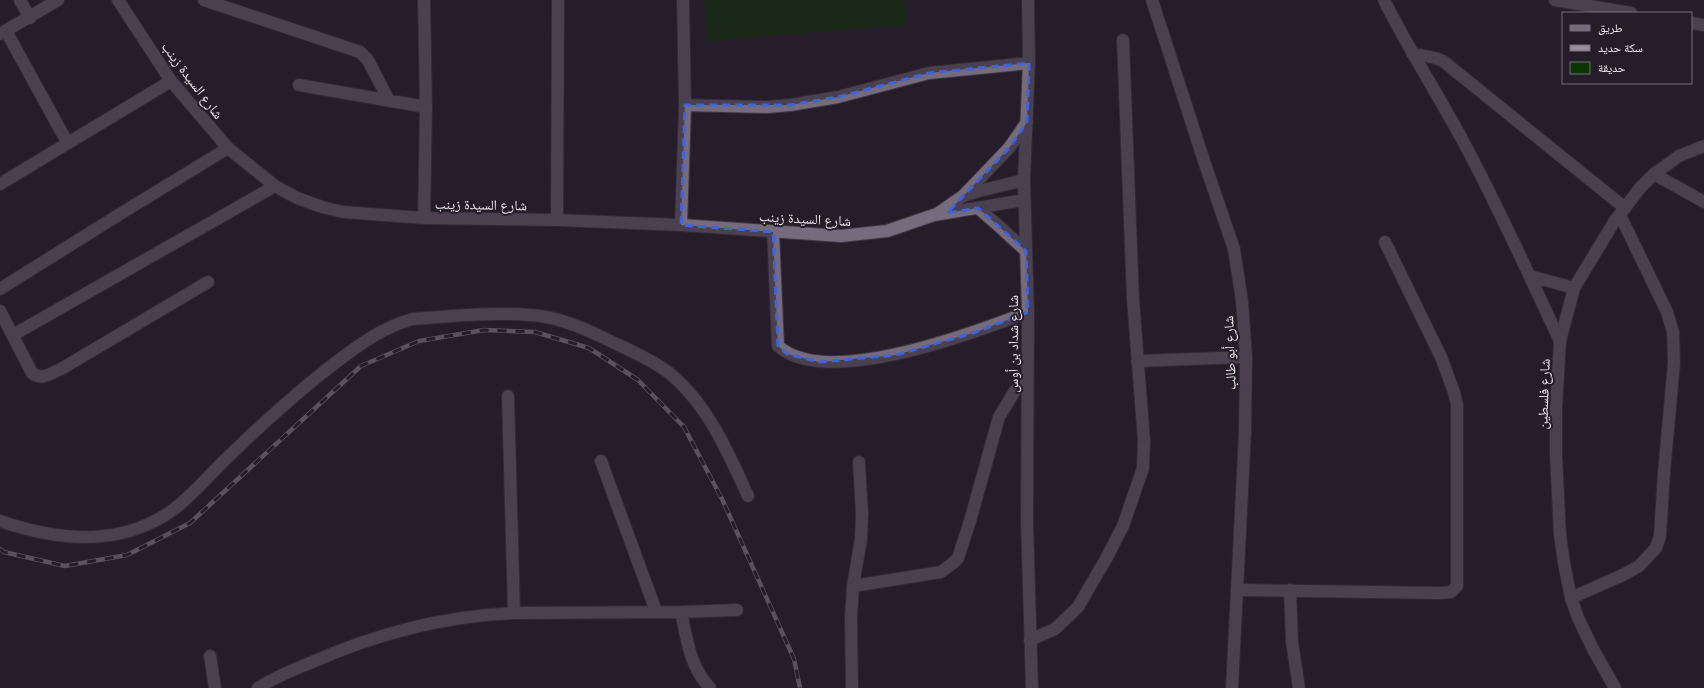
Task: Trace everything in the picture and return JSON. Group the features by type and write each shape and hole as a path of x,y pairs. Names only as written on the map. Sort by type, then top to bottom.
{"street":[{"path":"20,0 30,18"},
{"path":"58,0 30,18 3,32 67,142"},
{"name":"شارع السيدة زينب","path":"118,0 171,81 228,148 275,186 303,200 343,212 424,218 557,220 681,225 841,236 874,234 897,229 934,215 1024,200"},
{"path":"204,0 360,52 368,60 389,101"},
{"path":"424,0 426,107 424,218"},
{"path":"557,220 558,0"},
{"path":"681,225 685,105 683,0"},
{"name":"شارع شداد بن أوس","path":"1028,0 1029,63 1024,200 1028,312 1026,379 1027,522 1032,688"},
{"name":"شارع أبو طالب","path":"1144,0 1160,28"},
{"name":"شارع أبو طالب","path":"1152,0 1234,249 1242,301 1246,357 1245,433 1232,688"},
{"path":"1384,0 1412,53 1445,108 1502,215 1560,340"},
{"path":"1555,0 1625,12"},
{"path":"1692,23 1704,26"},
{"path":"1030,640 1056,629 1078,607 1116,538 1134,496 1143,468 1143,420 1132,299 1123,40"},
{"path":"1412,53 1443,61 1622,211 1667,312 1673,332 1674,363 1660,536 1656,548 1638,566 1625,574 1571,598"},
{"path":"685,105 767,107 790,105 838,97 929,73 1029,63"},
{"path":"0,184 67,142 171,81"},
{"path":"299,85 426,107"},
{"path":"963,196 1009,148 1027,122"},
{"name":"شارع فلسطين","path":"1616,688 1584,633 1571,598 1560,535 1556,462 1556,408 1560,340 1574,288 1594,253 1622,211 1640,188 1654,174 1679,156 1704,146"},
{"path":"0,289 228,148"},
{"path":"1654,174 1704,202"},
{"name":"شارع السيدة زينب","path":"934,215 963,196 1024,180"},
{"path":"13,335 275,186"},
{"path":"978,208 1000,226 1026,251"},
{"path":"773,232 778,346 786,354 796,358 819,362 855,360 896,355 976,332 1028,312"},
{"path":"1238,590 1441,593 1451,592 1457,586 1458,521 1455,398 1441,358 1385,242"},
{"path":"1530,276 1574,288"},
{"path":"0,311 32,373 38,377 43,377 61,369 208,282"},
{"path":"0,520 18,527 40,532 85,538 102,537 137,529 158,520 192,494 227,458 320,374 378,333 400,322 413,318 501,315 529,315 544,317 586,329 639,354 669,373 692,396 707,417 728,452 748,496"},
{"path":"1137,361 1246,357"},
{"path":"853,586 941,572 958,558 999,417 1014,392 1026,379"},
{"path":"508,396 514,613"},
{"path":"601,461 656,611"},
{"path":"852,688 851,618 853,586 859,560 862,514 859,462"},
{"path":"1290,590 1292,642 1299,688"},
{"path":"258,688 293,670 365,640 438,622 487,614 737,610"},
{"path":"680,612 694,665 701,678 710,688"},
{"path":"210,656 215,688"}],"highlighted area":[{"path":"1029,63 1027,122 1009,148 947,213 978,208 1026,251 1028,312 976,332 896,355 819,362 787,354 778,346 773,232 681,225 685,105 790,105 838,97 929,73"}],"green space":[{"path":"704,0 904,0 906,25 707,41"}],"railway":[{"path":"0,549 4,552 65,566 127,555 190,523 361,366 419,341 484,330 535,332 589,348 638,380 684,427 722,499 794,659 800,688"}]}
